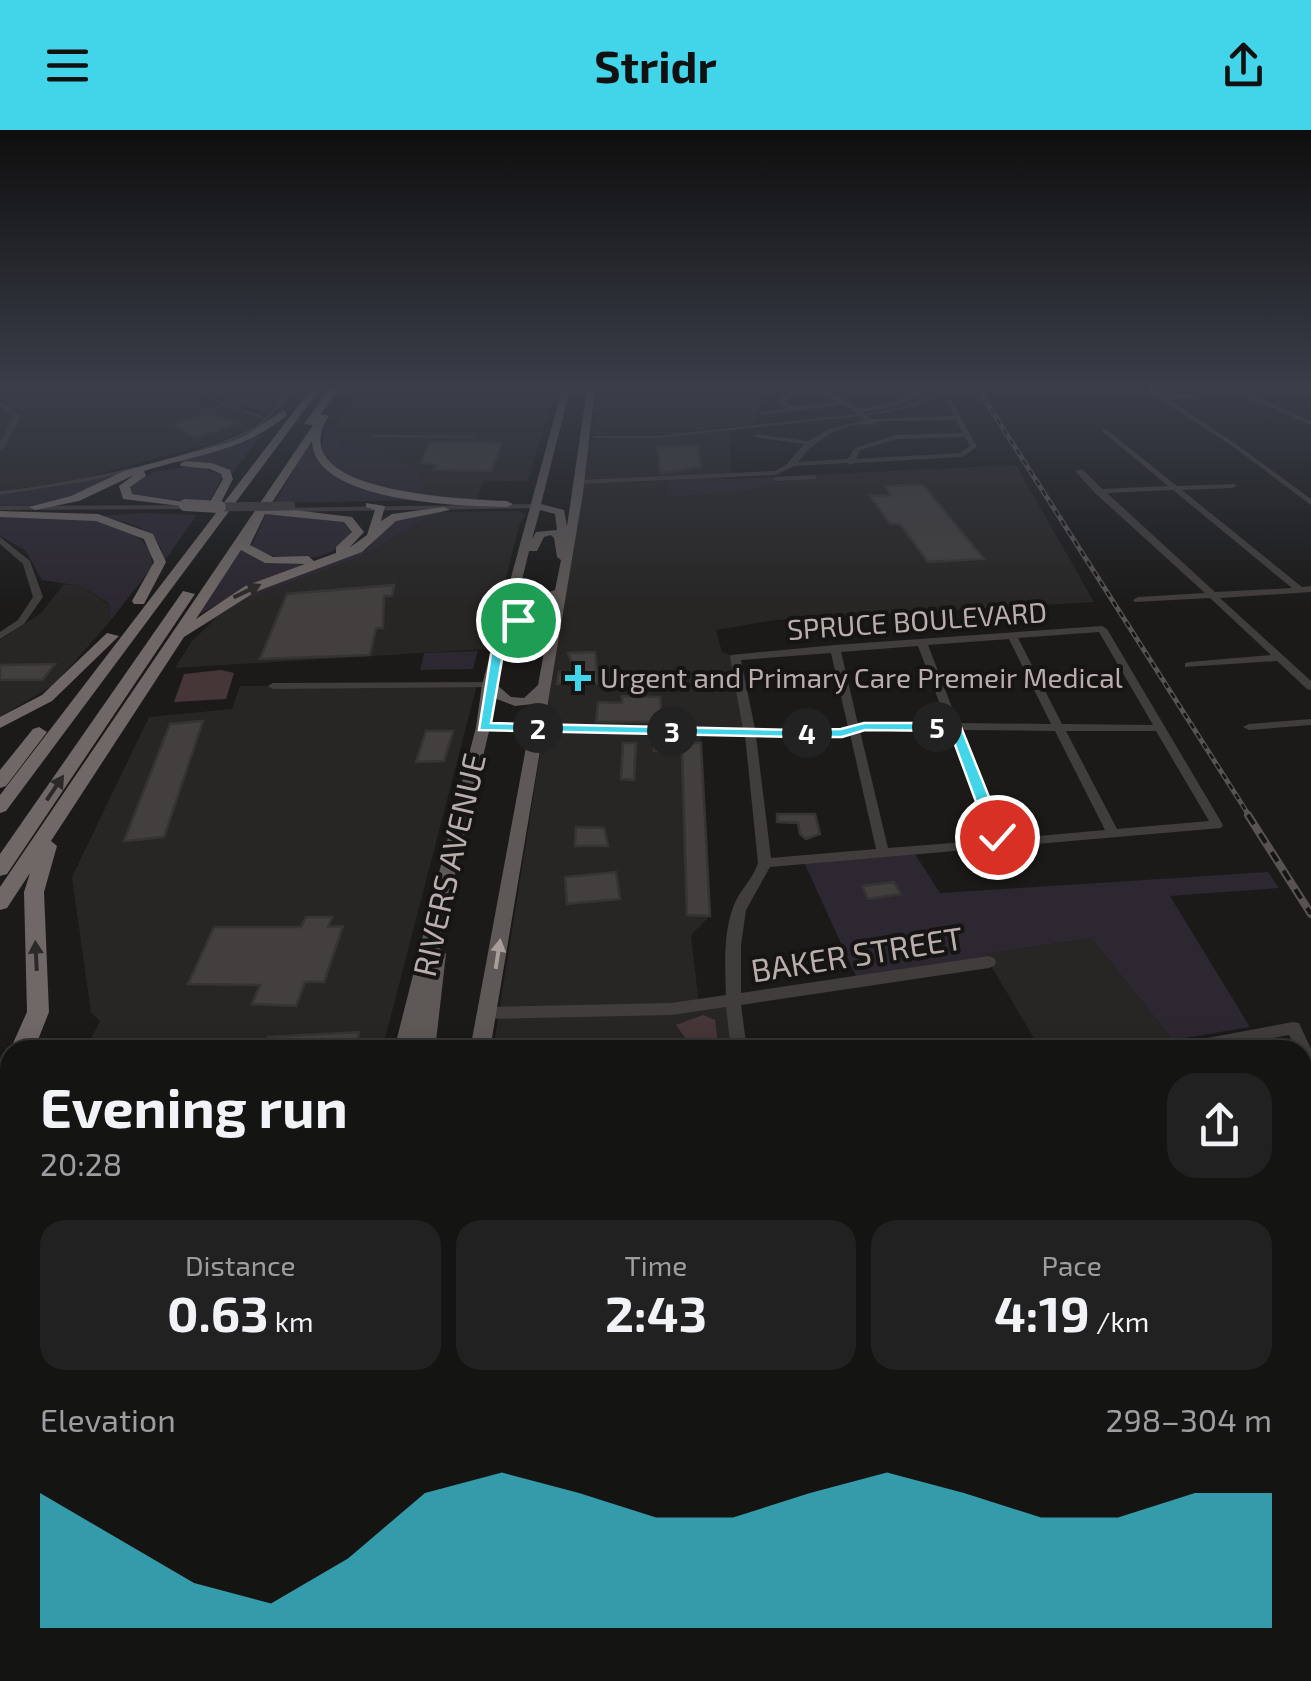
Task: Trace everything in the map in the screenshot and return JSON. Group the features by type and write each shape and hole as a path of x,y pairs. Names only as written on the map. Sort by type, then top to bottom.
{"highway":[{"path":"35,507 77,500 134,471 167,461"},
{"path":"0,782 250,461"},
{"path":"0,806 261,461"},
{"path":"0,869 172,615 282,461"},
{"path":"0,904 294,461"},
{"path":"322,461 340,475 412,497 508,504"},
{"path":"206,464 228,475 218,505 182,508 140,502 127,497 123,489 135,477 156,469 206,464"},
{"path":"102,512 86,507 108,484"},
{"path":"368,539 376,507"},
{"path":"289,509 344,517 358,532 343,548 324,556 266,560 253,556 244,546 260,512 289,509"},
{"path":"149,678 184,633 215,609 263,584 351,552 392,518 444,510"},
{"path":"0,512 98,518 149,536 160,562 139,601"},
{"path":"0,723 47,698 112,636"},
{"path":"26,1040 38,1012 34,892 52,834 86,774"}],"main road":[{"name":"RIVERS AVENUE","path":"407,1040 438,923 497,654 529,575 525,553 546,461"},
{"path":"549,461 550,469 562,474 581,461"},
{"name":"RIVERS AVENUE","path":"482,1040 582,461"},
{"path":"536,506 562,499 580,482"},
{"path":"536,506 562,515 567,555"},
{"path":"525,553 534,549 540,534 556,533 564,572"},
{"path":"529,575 560,592"},
{"path":"497,654 524,608 540,596 560,592"},
{"path":"489,685 502,700 515,702 528,702 544,686"},
{"path":"427,1040 437,982 438,923"}],"street":[{"path":"0,493 74,482 152,461"},
{"path":"580,482 776,474 795,464 878,461"},
{"path":"1143,461 1299,590"},
{"path":"1252,461 1311,503"},
{"path":"1079,471 1311,687"},
{"path":"715,476 737,480 814,477"},
{"path":"1098,490 1232,486"},
{"path":"218,505 289,509 536,506"},
{"path":"376,507 444,510 536,506"},
{"path":"0,512 86,507 260,512"},
{"path":"0,512 182,508"},
{"path":"0,540 28,563 38,596 21,622 0,636"},
{"path":"1138,600 1311,588"},
{"name":"SPRUCE BOULEVARD","path":"747,733 735,657 1102,629 1160,728"},
{"path":"1012,636 1113,834"},
{"path":"922,643 1000,843"},
{"path":"835,648 883,853"},
{"path":"1189,664 1276,658"},
{"path":"274,686 489,685"},
{"path":"1248,727 1311,722"},
{"path":"483,727 747,733 955,727 1160,728 1217,825 764,863"},
{"path":"732,1002 740,905 761,880 764,863 747,733"},
{"name":"BAKER STREET","path":"487,1013 671,1010 989,962"},
{"name":"BAKER STREET","path":"732,1002 738,1040"},
{"path":"1242,1040 1293,1028 1299,1040"}],"shaded area":[{"path":"0,461 146,461 77,480 0,491"},
{"path":"241,461 232,474 220,465 175,462"},
{"path":"299,461 323,461 357,482 421,500 274,503"},
{"path":"329,461 400,461 421,472 425,497 366,483 338,470"},
{"path":"389,461 534,461 528,481 483,481 477,500 425,497"},
{"path":"587,461 731,461 731,473 719,477 726,479 1016,465 1094,602 776,620 716,630 722,652 735,657 747,733 701,732 710,916 691,935 699,1005 732,1001 738,1040 495,1040"},
{"path":"196,465 223,476 208,504 132,494 129,487 153,472"},
{"path":"129,469 93,490 46,505 0,506 0,495"},
{"path":"668,480 789,480 762,483 764,488 671,497"},
{"path":"518,511 526,515 520,523 487,649 175,668 192,641 219,615 249,598 361,557 437,512"},
{"path":"437,512 361,557 249,598 196,630 245,595 366,550 393,520"},
{"path":"266,514 341,520 352,531 334,551 321,556 276,557 251,547"},
{"path":"197,515 163,563 162,551 150,534 130,524 96,516"},
{"path":"0,516 66,517 115,526 135,535 148,548 152,567 111,620 108,603 81,586 42,580 25,550 0,536"},
{"path":"241,550 265,562 308,565 254,585 198,615"},
{"path":"64,584 81,586 108,604 111,620 55,684 0,717 0,640 41,613"},
{"path":"478,651 473,669 420,670 424,653"},
{"path":"221,670 234,673 226,699 174,702 184,674"},
{"path":"477,685 385,1040 90,1040 100,1021 91,1013 72,877 149,717 232,709 240,686"},
{"path":"913,851 940,893 1268,872 1279,888 1170,896 1250,1027 1173,1040 1091,938 985,954 989,962 859,983 803,860"},
{"path":"1091,938 1173,1040 1035,1040 984,954"},
{"path":"703,1015 715,1020 718,1040 687,1040 676,1025"}],"building":[{"path":"495,461 491,471 434,470 436,465 421,463"},
{"path":"659,461 700,461 701,467 660,473"},
{"path":"923,485 984,559 928,562 900,524 890,524 870,496 891,495 885,486"},
{"path":"394,585 392,596 384,596 383,628 376,628 370,655 260,659 287,594"},
{"path":"595,652 598,683 557,684 559,672 576,672 568,653"},
{"path":"55,664 42,680 0,680 0,665"},
{"path":"622,696 660,697 662,722 596,722 598,702 622,703"},
{"path":"203,721 164,837 124,841 170,724"},
{"path":"426,731 453,731 444,761 416,762"},
{"path":"623,743 636,743 634,780 621,779"},
{"path":"654,743 701,743 710,916 687,915 682,751 654,751"},
{"path":"777,814 815,814 820,834 806,839 800,834 798,823 777,822"},
{"path":"576,827 604,828 608,846 575,846"},
{"path":"616,872 620,899 567,904 565,877"},
{"path":"894,882 901,894 868,899 862,886"},
{"path":"306,917 332,917 328,927 343,926 324,982 305,982 296,1006 252,1004 260,985 188,984 214,927 301,927"},
{"path":"359,1032 358,1040 267,1040"}],"railway":[{"path":"1024,461 1250,817"},
{"path":"1248,815 1311,914"}],"place":[{"name":"Urgent and Primary Care Premeir Medical","path":"578,678"}],"route":[{"path":"518,620 497,654 483,727 798,734 842,733 864,726 955,727 997,837"}]}
